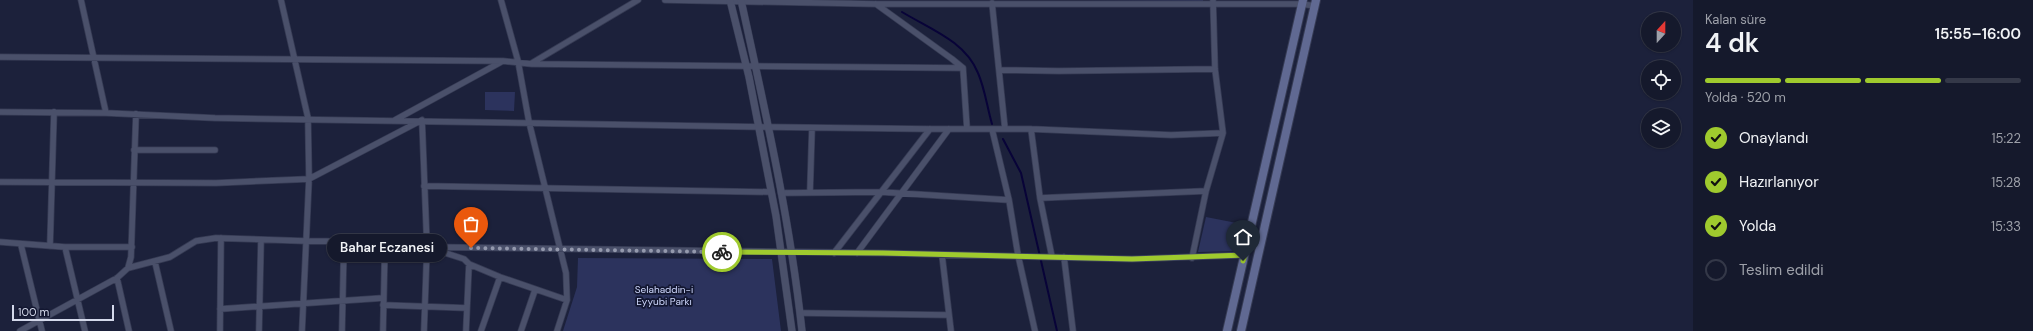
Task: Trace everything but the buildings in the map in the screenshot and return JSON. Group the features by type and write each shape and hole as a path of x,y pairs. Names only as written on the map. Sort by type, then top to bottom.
{"main road":[{"path":"1227,331 1302,2"},
{"path":"1241,331 1315,3"}],"street":[{"path":"81,0 106,113"},
{"path":"281,0 293,60 308,118 308,179 302,331"},
{"path":"501,0 518,61 529,122 566,273 566,300 557,331"},
{"path":"532,64 638,0"},
{"path":"665,0 846,1 876,4 1044,1 1315,3"},
{"path":"741,0 768,127 792,252 802,331"},
{"path":"730,1 759,126 771,192 792,331"},
{"path":"1192,258 1206,191 1223,134 1215,69 1213,2"},
{"path":"992,3 1005,128"},
{"path":"876,4 952,59 962,68 967,129"},
{"path":"0,57 518,61 532,64 962,68"},
{"path":"394,120 503,61"},
{"path":"999,70 1060,71 1215,69"},
{"path":"0,112 106,113 215,118 308,118 930,130 1005,128 1172,135 1223,134"},
{"path":"50,246 54,112"},
{"path":"128,268 132,247 136,114"},
{"path":"0,182 133,183 308,179 422,120"},
{"path":"422,120 427,247 424,331"},
{"path":"810,192 812,128"},
{"path":"857,253 949,129"},
{"path":"992,129 1009,200 1018,256 1035,331"},
{"path":"1031,129 1049,257"},
{"path":"834,252 930,130"},
{"path":"134,150 215,150"},
{"path":"424,186 771,192"},
{"path":"1040,198 1206,191"},
{"path":"781,193 881,192 1009,200"},
{"path":"20,331 117,278 128,268 170,258 196,241 221,238 384,242 427,247 780,253 834,252 1132,259 1245,255"},
{"path":"220,331 221,238"},
{"path":"259,331 261,240"},
{"path":"342,331 344,241"},
{"path":"0,242 21,245 65,247 132,247"},
{"path":"383,331 384,242"},
{"path":"21,245 42,331"},
{"path":"65,247 85,331"},
{"path":"427,247 464,260 468,264 500,277 566,300"},
{"path":"942,255 951,331"},
{"path":"1064,257 1073,331"},
{"path":"155,262 171,331"},
{"path":"466,331 468,264"},
{"path":"481,331 500,277"},
{"path":"117,278 129,331"},
{"path":"521,331 535,290"},
{"path":"220,309 383,298"},
{"path":"383,305 467,308"},
{"path":"800,313 949,315"}],"green space":[{"path":"1083,0 1203,0 1203,1"},
{"path":"485,92 515,92 514,111 485,110"},
{"path":"1206,217 1247,225 1241,251 1198,252"},
{"name":"Selahaddin-i Eyyubi Parkı","path":"578,258 772,259 781,331 563,331 577,287"}],"waterway":[{"path":"902,12 935,30 965,52 978,73 992,124"},
{"path":"1003,139 1021,173 1057,331"}],"way so far":[{"path":"471,248 722,252"}],"place":[{"name":"Bahar Eczanesi","path":"471,248"}],"route":[{"path":"722,252 883,253 1132,259 1245,255 1243,261"}]}
